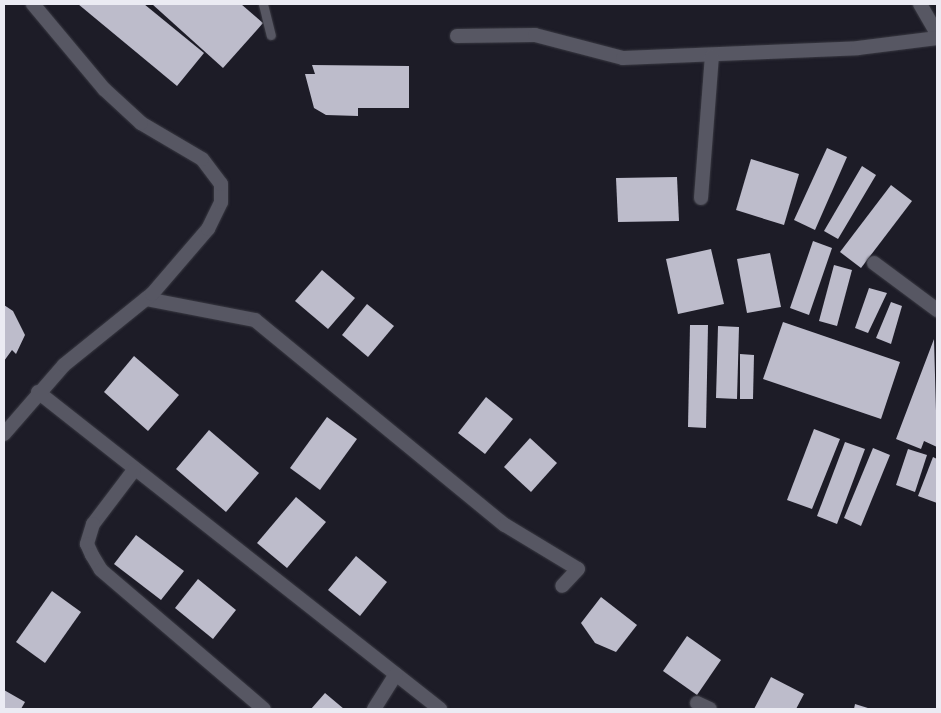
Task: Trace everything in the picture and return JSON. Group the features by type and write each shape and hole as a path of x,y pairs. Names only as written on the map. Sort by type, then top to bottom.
{"street":[{"path":"4,434 38,392 64,365 146,299 208,229 221,202 220,184 202,159 141,123 104,90 34,4"},
{"path":"920,4 937,34"},
{"path":"457,36 535,35 623,58 712,56 937,38"},
{"path":"701,198 712,56"},
{"path":"874,263 937,310"},
{"path":"146,299 254,320 505,525 578,569 562,586"},
{"path":"38,392 134,470 440,709"},
{"path":"134,470 92,524 88,544 92,555 101,570 264,709"},
{"path":"374,709 396,674"},
{"path":"697,703 710,709"}],"lane":[{"path":"263,4 271,36"}],"building":[{"path":"78,4 144,4 204,53 177,86"},
{"path":"152,4 241,4 263,23 223,68"},
{"path":"312,65 409,66 409,108 358,108 358,116 326,115 314,108 305,74 315,74"},
{"path":"827,148 847,157 815,230 794,220"},
{"path":"751,159 799,174 784,225 736,210"},
{"path":"862,166 876,175 838,239 824,231"},
{"path":"677,177 679,221 618,222 616,178"},
{"path":"891,185 912,201 861,268 840,252"},
{"path":"813,241 832,248 809,315 790,308"},
{"path":"711,249 724,304 678,314 666,259"},
{"path":"770,253 781,307 747,313 737,259"},
{"path":"834,265 852,270 837,326 819,321"},
{"path":"322,270 355,298 328,329 295,301"},
{"path":"869,288 887,293 868,333 855,328"},
{"path":"891,302 902,306 891,344 876,338"},
{"path":"367,304 394,326 368,357 342,335"},
{"path":"4,305 13,311 25,335 16,354 12,350 4,361"},
{"path":"783,322 900,362 881,419 763,379"},
{"path":"690,325 708,325 706,428 688,427"},
{"path":"718,326 739,327 737,399 716,398"},
{"path":"934,339 937,447 924,441 921,449 896,439"},
{"path":"740,354 754,355 753,399 740,399"},
{"path":"134,356 179,395 148,431 104,392"},
{"path":"486,397 513,419 485,454 458,433"},
{"path":"327,417 357,439 320,490 290,468"},
{"path":"814,429 840,439 812,509 787,500"},
{"path":"209,430 259,473 226,512 176,469"},
{"path":"530,438 557,463 531,492 504,467"},
{"path":"845,442 865,449 837,524 817,516"},
{"path":"873,448 890,455 861,526 844,518"},
{"path":"908,449 927,455 915,492 896,485"},
{"path":"933,457 937,459 937,503 918,496"},
{"path":"296,497 326,522 287,568 257,543"},
{"path":"136,535 184,571 161,600 114,564"},
{"path":"356,556 387,582 360,616 328,590"},
{"path":"198,579 236,610 213,639 175,608"},
{"path":"52,591 81,612 45,663 16,642"},
{"path":"601,597 637,625 616,652 595,643 581,623"},
{"path":"687,636 721,660 697,695 663,671"},
{"path":"771,677 804,694 796,709 754,709"},
{"path":"4,690 25,702 21,709 4,709"},
{"path":"325,693 344,709 311,709"},
{"path":"855,704 871,709 854,709"}]}
